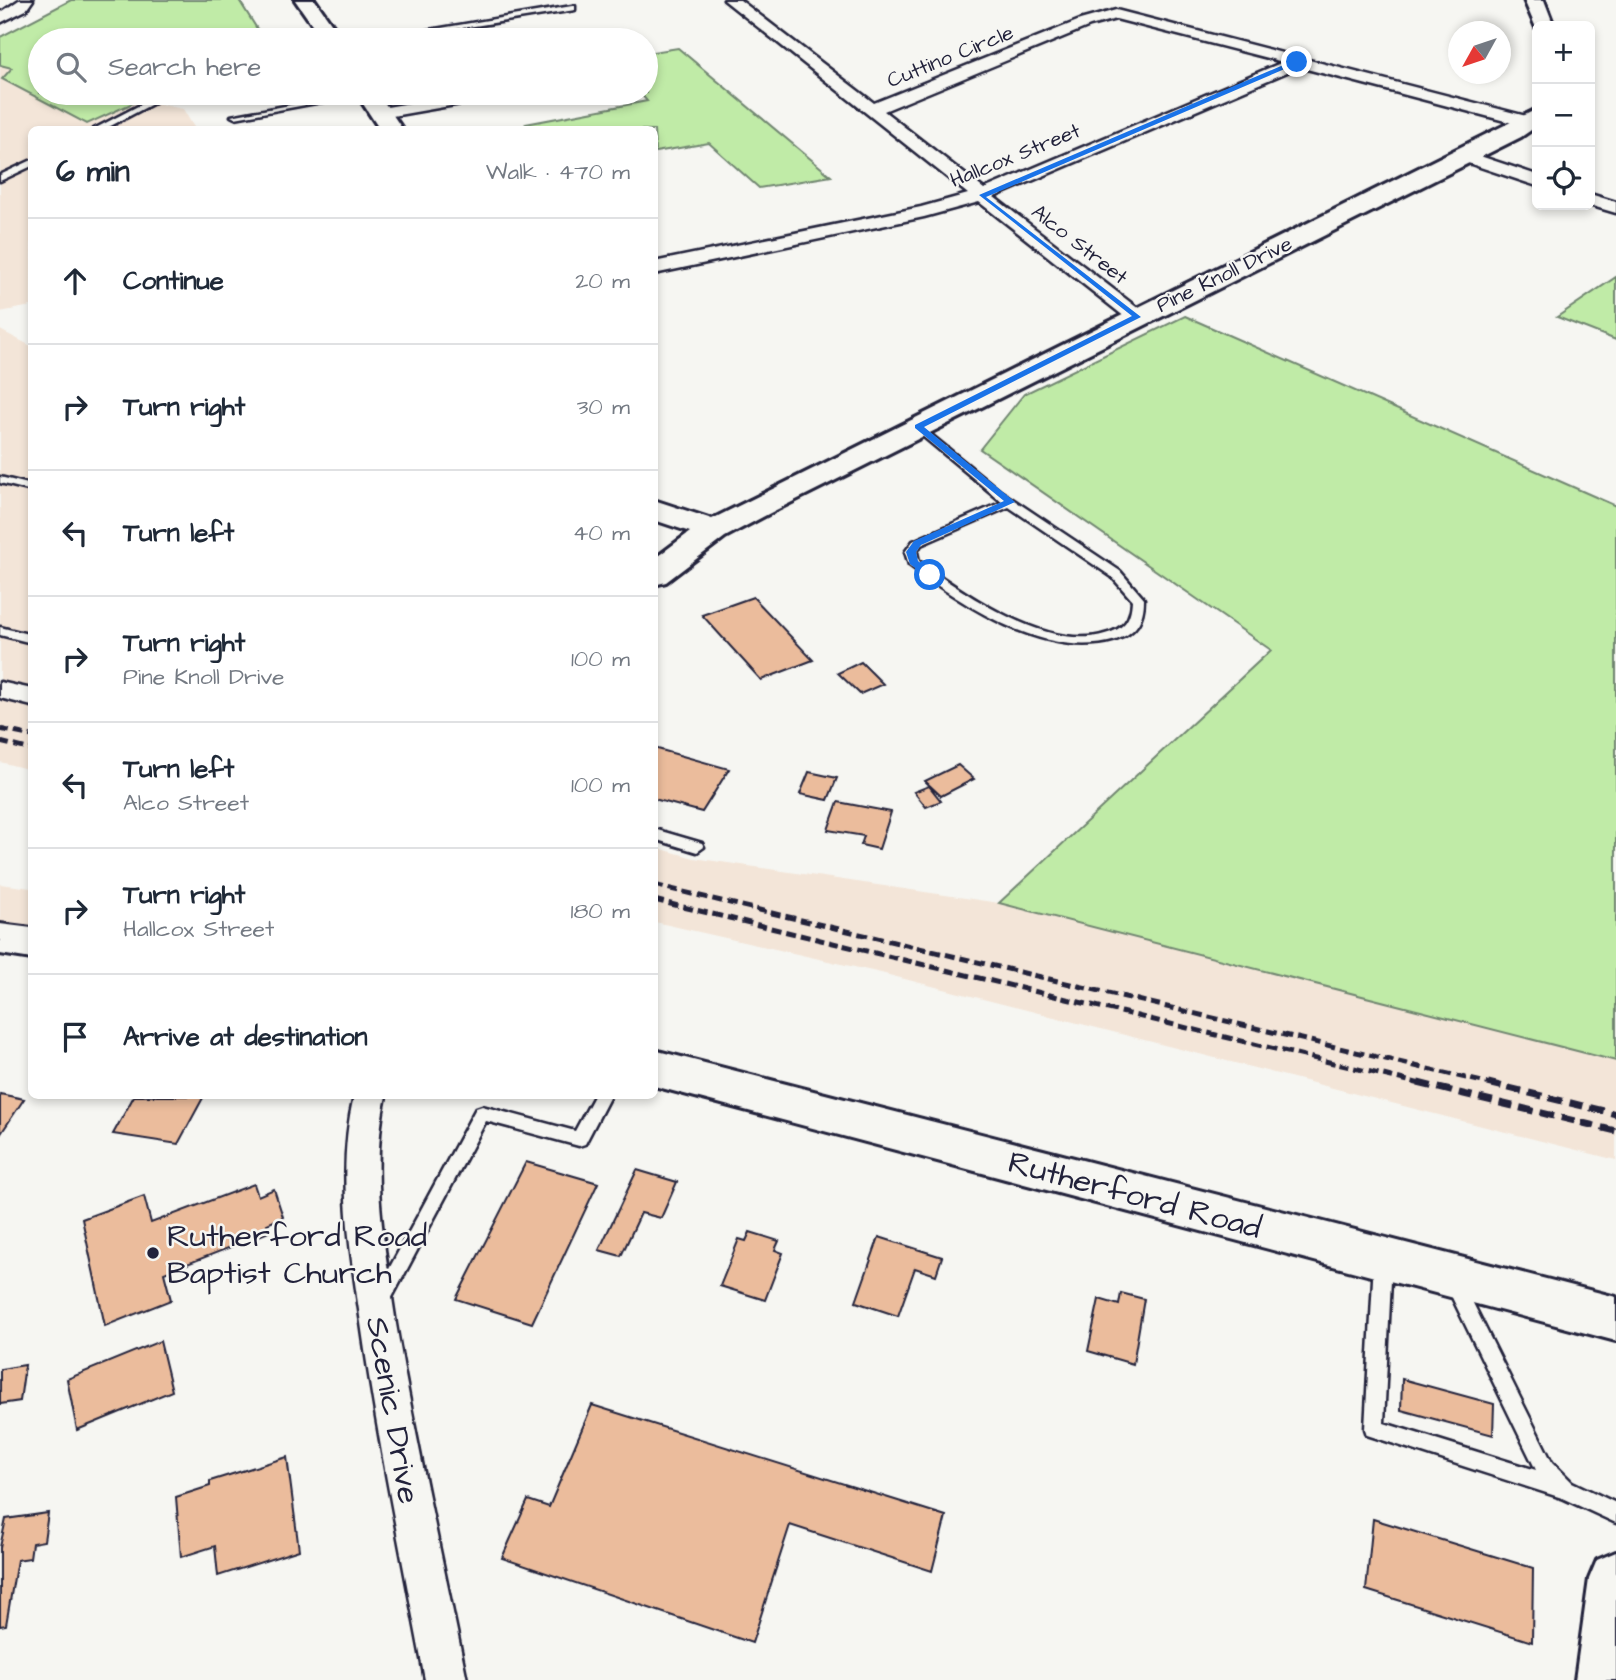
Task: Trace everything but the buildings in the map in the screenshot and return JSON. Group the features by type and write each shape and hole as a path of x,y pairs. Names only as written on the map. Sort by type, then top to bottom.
{"street":[{"path":"0,19 22,7 26,0"},
{"path":"305,0 325,28"},
{"name":"Alco Street","path":"731,0 1138,317"},
{"path":"1534,0 1542,21"},
{"name":"Cuttino Circle","path":"872,110 1109,14 1123,15 1297,62 1532,119"},
{"name":"Hallcox Street","path":"658,267 910,215 981,196 1297,62"},
{"path":"375,105 386,121 448,105"},
{"name":"Pine Knoll Drive","path":"658,572 714,530 1465,156 1532,120"},
{"path":"1465,156 1532,179"},
{"path":"1595,201 1616,208"},
{"path":"658,510 714,530"},
{"path":"0,691 28,697"},
{"name":"Rutherford Road","path":"658,1069 1616,1319"},
{"name":"Scenic Drive","path":"369,1099 363,1126 364,1222 387,1379 446,1680"},
{"path":"1609,1657 1616,1579"}],"lane":[{"path":"448,28 572,8"},
{"path":"104,126 145,105"},
{"path":"235,116 287,105"},
{"path":"0,178 28,164"},
{"path":"918,427 1010,502 1115,574 1138,599 1138,616 1129,629 1110,639 1087,642 1045,635 957,592 913,562 911,552 918,543 1010,502"},
{"path":"0,480 28,487"},
{"path":"0,631 28,638"},
{"path":"658,835 697,846"},
{"path":"376,1309 482,1113 579,1139 600,1099"},
{"path":"1383,1258 1374,1429 1566,1489 1616,1513"},
{"path":"1451,1276 1545,1469 1566,1489"}],"shaded area":[{"path":"0,65 12,68 2,79 28,93 28,105 51,105 87,124 129,105 164,105 183,109 193,126 28,126 28,307 0,312"},
{"path":"0,330 28,344 28,769 0,762"},
{"path":"658,848 694,858 999,903 1616,1061 1616,1160 881,973 658,923"},
{"path":"0,884 28,888 28,929 0,958"}],"green space":[{"path":"71,0 239,0 256,28 28,28 28,93 2,79 12,68 0,65 0,37"},
{"path":"678,48 831,176 759,188 709,143 658,152 658,126 526,124 626,105 658,105 658,51"},
{"path":"51,105 129,105 87,124"},
{"path":"1616,277 1616,340 1557,317"},
{"path":"1185,316 1616,506 1616,1061 999,903 1271,650 980,449 1024,394"}],"railway":[{"path":"0,729 28,735"},
{"path":"0,742 28,749"},
{"path":"658,886 1495,1085"},
{"path":"658,901 1425,1085"},
{"path":"1418,1083 1616,1131"},
{"path":"1488,1083 1616,1114"}],"place":[{"name":"Rutherford Road Baptist Church","path":"153,1253"}],"route":[{"path":"930,575 913,562 911,552 918,543 1010,502 918,427 1138,317 981,196 1297,62"}]}
